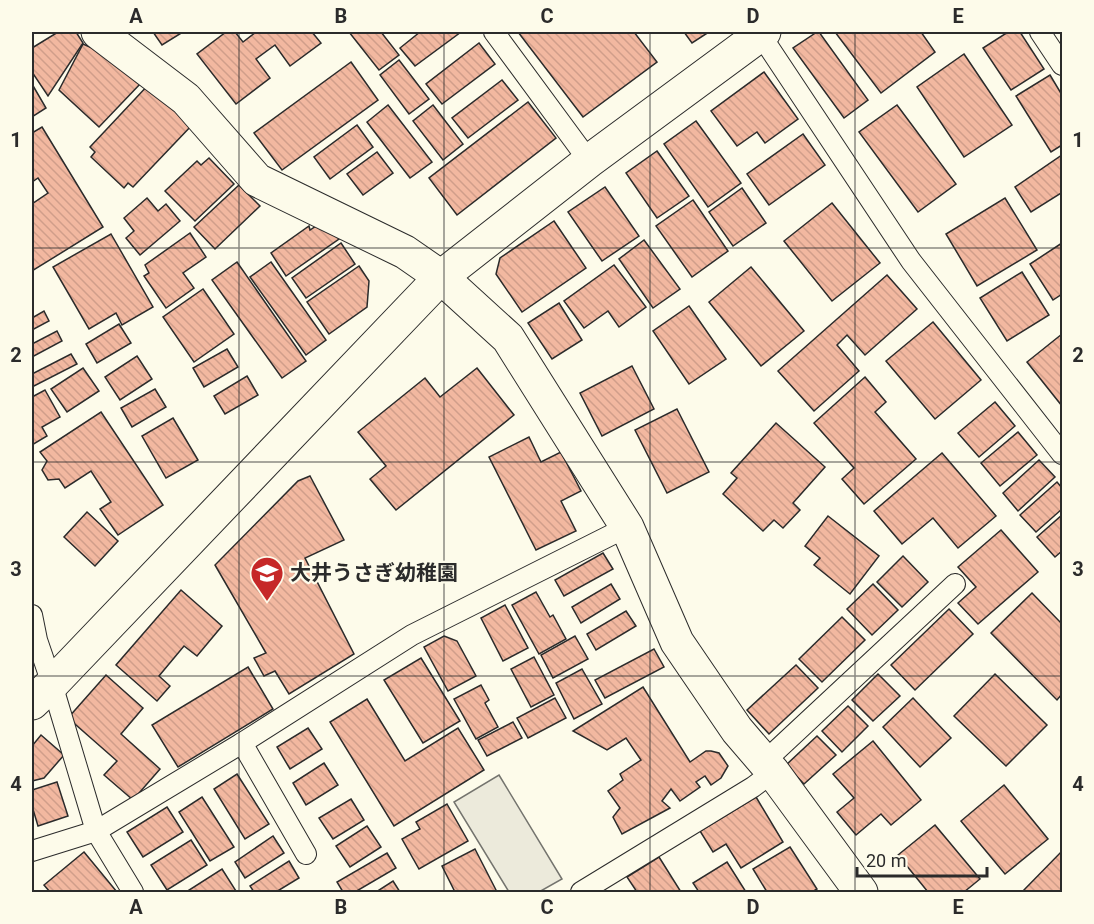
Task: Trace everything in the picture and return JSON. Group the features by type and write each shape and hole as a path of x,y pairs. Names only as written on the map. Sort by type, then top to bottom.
{"street":[{"path":"98,32 186,99 257,180 405,252 441,277 508,338 627,527 677,642 712,679 737,730 769,767 861,892"},
{"path":"42,694 441,277 589,161 762,33"}],"lane":[{"path":"494,32 589,161"},
{"path":"1040,32 1062,65"},
{"path":"762,33 910,261 1062,454"},
{"path":"32,851 96,831 412,636 627,527"},
{"path":"581,892 753,787 769,767 955,584"},
{"path":"32,615 37,640 42,694 96,831 133,892"},
{"path":"242,742 306,854"}],"shaded area":[{"path":"499,775 562,879 539,892 509,892 454,802"}],"building":[{"path":"58,32 76,32 83,43 48,96 32,72 32,48"},
{"path":"153,32 183,32 162,45"},
{"path":"226,32 235,32 243,42 256,32 312,32 321,43 290,66 275,45 256,59 270,78 236,104 197,54"},
{"path":"349,32 381,32 399,55 379,70"},
{"path":"420,32 461,32 415,66 400,48"},
{"path":"518,32 634,32 657,62 583,117"},
{"path":"684,32 709,32 692,43"},
{"path":"817,32 868,100 844,118 793,48"},
{"path":"835,32 921,32 935,52 881,93"},
{"path":"1008,32 1020,32 1044,69 1011,90 983,48"},
{"path":"479,43 495,64 442,104 426,84"},
{"path":"83,44 115,58 141,83 99,127 59,90"},
{"path":"964,54 1012,125 964,157 917,87"},
{"path":"399,60 429,99 409,114 380,75"},
{"path":"351,62 378,100 282,170 254,133"},
{"path":"764,72 798,119 765,143 757,132 737,146 711,111"},
{"path":"1050,75 1062,95 1062,145 1051,152 1016,96"},
{"path":"502,80 518,100 468,138 452,118"},
{"path":"150,83 193,124 133,187 128,183 124,188 91,157 95,152 90,147"},
{"path":"32,84 46,108 32,117"},
{"path":"528,102 556,138 457,215 429,178"},
{"path":"388,105 432,162 410,178 367,122"},
{"path":"433,105 463,144 443,160 413,121"},
{"path":"897,105 956,184 918,212 859,132"},
{"path":"696,121 741,183 708,207 664,144"},
{"path":"357,125 373,147 330,179 314,157"},
{"path":"42,127 103,227 32,271 32,204 48,193 38,178 32,182 32,133"},
{"path":"803,134 825,165 769,205 747,174"},
{"path":"657,151 689,196 657,218 626,173"},
{"path":"377,152 393,173 363,195 347,174"},
{"path":"1062,155 1062,195 1061,193 1031,212 1015,187"},
{"path":"209,158 234,184 195,221 165,191 197,161 201,165"},
{"path":"239,185 260,206 215,249 194,227"},
{"path":"605,187 639,236 602,261 568,212"},
{"path":"742,188 766,223 733,246 709,212"},
{"path":"147,198 158,211 166,204 180,221 140,255 126,238 134,231 124,218"},
{"path":"1005,198 1037,250 977,286 946,234"},
{"path":"693,200 728,251 692,277 656,226"},
{"path":"832,203 880,263 832,301 784,241"},
{"path":"325,220 339,239 286,276 271,253 309,226 310,230"},
{"path":"554,221 586,268 522,312 496,274 500,258"},
{"path":"190,233 206,257 183,273 194,288 166,308 144,276 149,273 145,265"},
{"path":"111,234 153,307 122,325 116,313 89,329 53,267"},
{"path":"644,240 680,289 653,308 619,259"},
{"path":"341,243 355,264 306,298 292,278"},
{"path":"1062,243 1062,294 1053,300 1030,264"},
{"path":"237,262 306,361 282,378 212,280"},
{"path":"271,262 326,340 306,355 250,277"},
{"path":"614,265 646,307 619,327 608,311 584,328 564,301"},
{"path":"359,266 369,281 367,307 329,334 307,302"},
{"path":"751,267 804,331 761,366 709,302"},
{"path":"1022,272 1049,315 1007,341 980,298"},
{"path":"887,275 917,309 865,355 847,335 837,345 859,371 814,411 778,371"},
{"path":"203,289 234,334 194,362 163,317"},
{"path":"559,303 582,340 552,359 528,323"},
{"path":"689,306 726,359 689,384 653,331"},
{"path":"44,311 49,321 32,330 32,318"},
{"path":"933,322 981,380 935,419 886,361"},
{"path":"119,324 131,343 97,363 86,344"},
{"path":"57,331 62,341 32,357 32,344"},
{"path":"1062,334 1062,406 1027,362"},
{"path":"227,349 238,367 204,387 193,368"},
{"path":"71,354 77,364 32,387 32,374"},
{"path":"137,356 152,379 120,400 105,377"},
{"path":"632,366 654,409 602,436 580,393"},
{"path":"83,368 99,391 67,412 51,389"},
{"path":"477,368 514,415 396,510 370,479 386,466 358,432 425,378 440,397"},
{"path":"247,376 258,395 225,414 214,396"},
{"path":"865,377 886,402 875,412 916,459 864,504 842,479 854,468 814,423"},
{"path":"155,389 166,407 132,427 121,408"},
{"path":"45,390 60,417 42,427 47,436 32,445 32,397"},
{"path":"995,402 1015,426 979,457 958,433"},
{"path":"677,409 709,472 667,493 635,430"},
{"path":"101,412 163,505 118,535 100,509 111,502 91,471 65,488 59,479 48,480 42,470 47,461 40,452"},
{"path":"173,418 198,460 166,478 142,436"},
{"path":"776,423 825,467 793,503 800,510 783,528 774,520 763,531 723,494 737,478 731,473"},
{"path":"1018,432 1037,455 1000,486 981,463"},
{"path":"529,437 541,462 561,452 581,491 561,501 576,531 536,550 489,457"},
{"path":"942,453 996,516 958,548 933,518 902,544 874,511"},
{"path":"1039,460 1055,477 1018,511 1003,493"},
{"path":"310,476 344,540 305,558 354,654 289,694 275,671 264,676 254,658 266,653 215,565 298,481"},
{"path":"1057,482 1062,488 1062,509 1036,532 1020,515"},
{"path":"87,512 118,541 95,566 64,537"},
{"path":"1062,515 1062,551 1055,557 1037,537"},
{"path":"828,516 879,556 850,594 814,565 820,558 805,546"},
{"path":"1001,530 1038,572 978,624 958,603 976,587 958,567"},
{"path":"603,553 613,569 564,596 555,580"},
{"path":"903,556 928,582 902,607 877,582"},
{"path":"611,584 620,599 581,623 572,607"},
{"path":"873,584 898,610 872,635 847,609"},
{"path":"181,590 222,626 197,656 184,646 159,676 170,686 157,701 116,665"},
{"path":"536,592 550,617 553,615 566,639 539,654 512,605"},
{"path":"1032,593 1062,624 1062,694 1057,700 991,633"},
{"path":"505,605 528,648 503,661 481,618"},
{"path":"949,609 973,634 915,690 891,665"},
{"path":"626,611 636,626 596,650 587,634"},
{"path":"842,617 865,640 822,682 799,659"},
{"path":"444,636 457,641 476,676 448,691 424,647"},
{"path":"575,636 588,659 553,678 541,655"},
{"path":"654,649 664,667 605,698 595,680"},
{"path":"534,657 554,695 531,707 511,669"},
{"path":"421,658 460,721 423,743 384,680"},
{"path":"796,665 818,688 769,734 747,710"},
{"path":"248,667 273,709 178,767 152,725"},
{"path":"582,669 602,704 574,719 556,683"},
{"path":"878,674 900,696 873,721 852,700"},
{"path":"995,674 1047,725 1006,766 954,716"},
{"path":"106,675 143,708 121,734 160,769 133,800 104,775 117,761 68,718"},
{"path":"481,685 489,700 485,703 498,727 476,739 454,699"},
{"path":"643,687 690,762 706,751 711,751 719,753 728,766 721,778 711,785 705,776 696,782 700,787 680,801 671,789 662,801 670,808 622,834 613,817 620,808 608,791 623,780 620,774 641,760 626,738 607,750 573,731"},
{"path":"555,698 566,718 528,738 517,718"},
{"path":"913,698 951,738 920,767 883,727"},
{"path":"367,699 405,761 458,728 484,770 394,826 330,722"},
{"path":"848,706 868,726 842,752 822,731"},
{"path":"513,722 522,738 487,756 478,740"},
{"path":"308,728 322,749 290,769 277,747"},
{"path":"41,735 64,755 44,778 32,781 32,746"},
{"path":"817,736 836,755 804,784 786,765"},
{"path":"873,741 921,800 891,825 881,814 856,835 837,812 854,798 833,774"},
{"path":"324,763 338,785 306,805 293,783"},
{"path":"237,774 269,824 245,839 214,789"},
{"path":"57,782 68,816 38,826 32,806 32,790"},
{"path":"1004,785 1048,839 1005,874 961,821"},
{"path":"202,797 234,847 210,861 179,812"},
{"path":"756,797 783,842 741,868 726,844 713,852 700,831"},
{"path":"351,799 364,820 333,839 319,818"},
{"path":"447,804 468,841 419,869 402,839 420,829 416,822"},
{"path":"167,807 183,832 143,857 127,832"},
{"path":"935,825 980,879 964,892 928,892 898,855"},
{"path":"367,826 381,847 350,867 336,846"},
{"path":"273,836 284,853 245,878 235,862"},
{"path":"191,840 207,865 167,890 151,865"},
{"path":"790,847 817,889 812,892 767,892 753,869"},
{"path":"475,849 497,892 455,892 442,866"},
{"path":"1062,851 1062,892 1022,892"},
{"path":"84,852 117,892 50,892 44,885"},
{"path":"387,853 396,868 355,892 343,892 337,882"},
{"path":"659,857 681,892 637,892 627,877"},
{"path":"289,861 299,878 276,892 254,892 250,886"},
{"path":"727,862 746,892 699,892 693,883"},
{"path":"222,869 236,891 186,892"},
{"path":"393,881 400,892 376,892"}],"place":[{"name":"大井うさぎ幼稚園","path":"267,602"}]}
